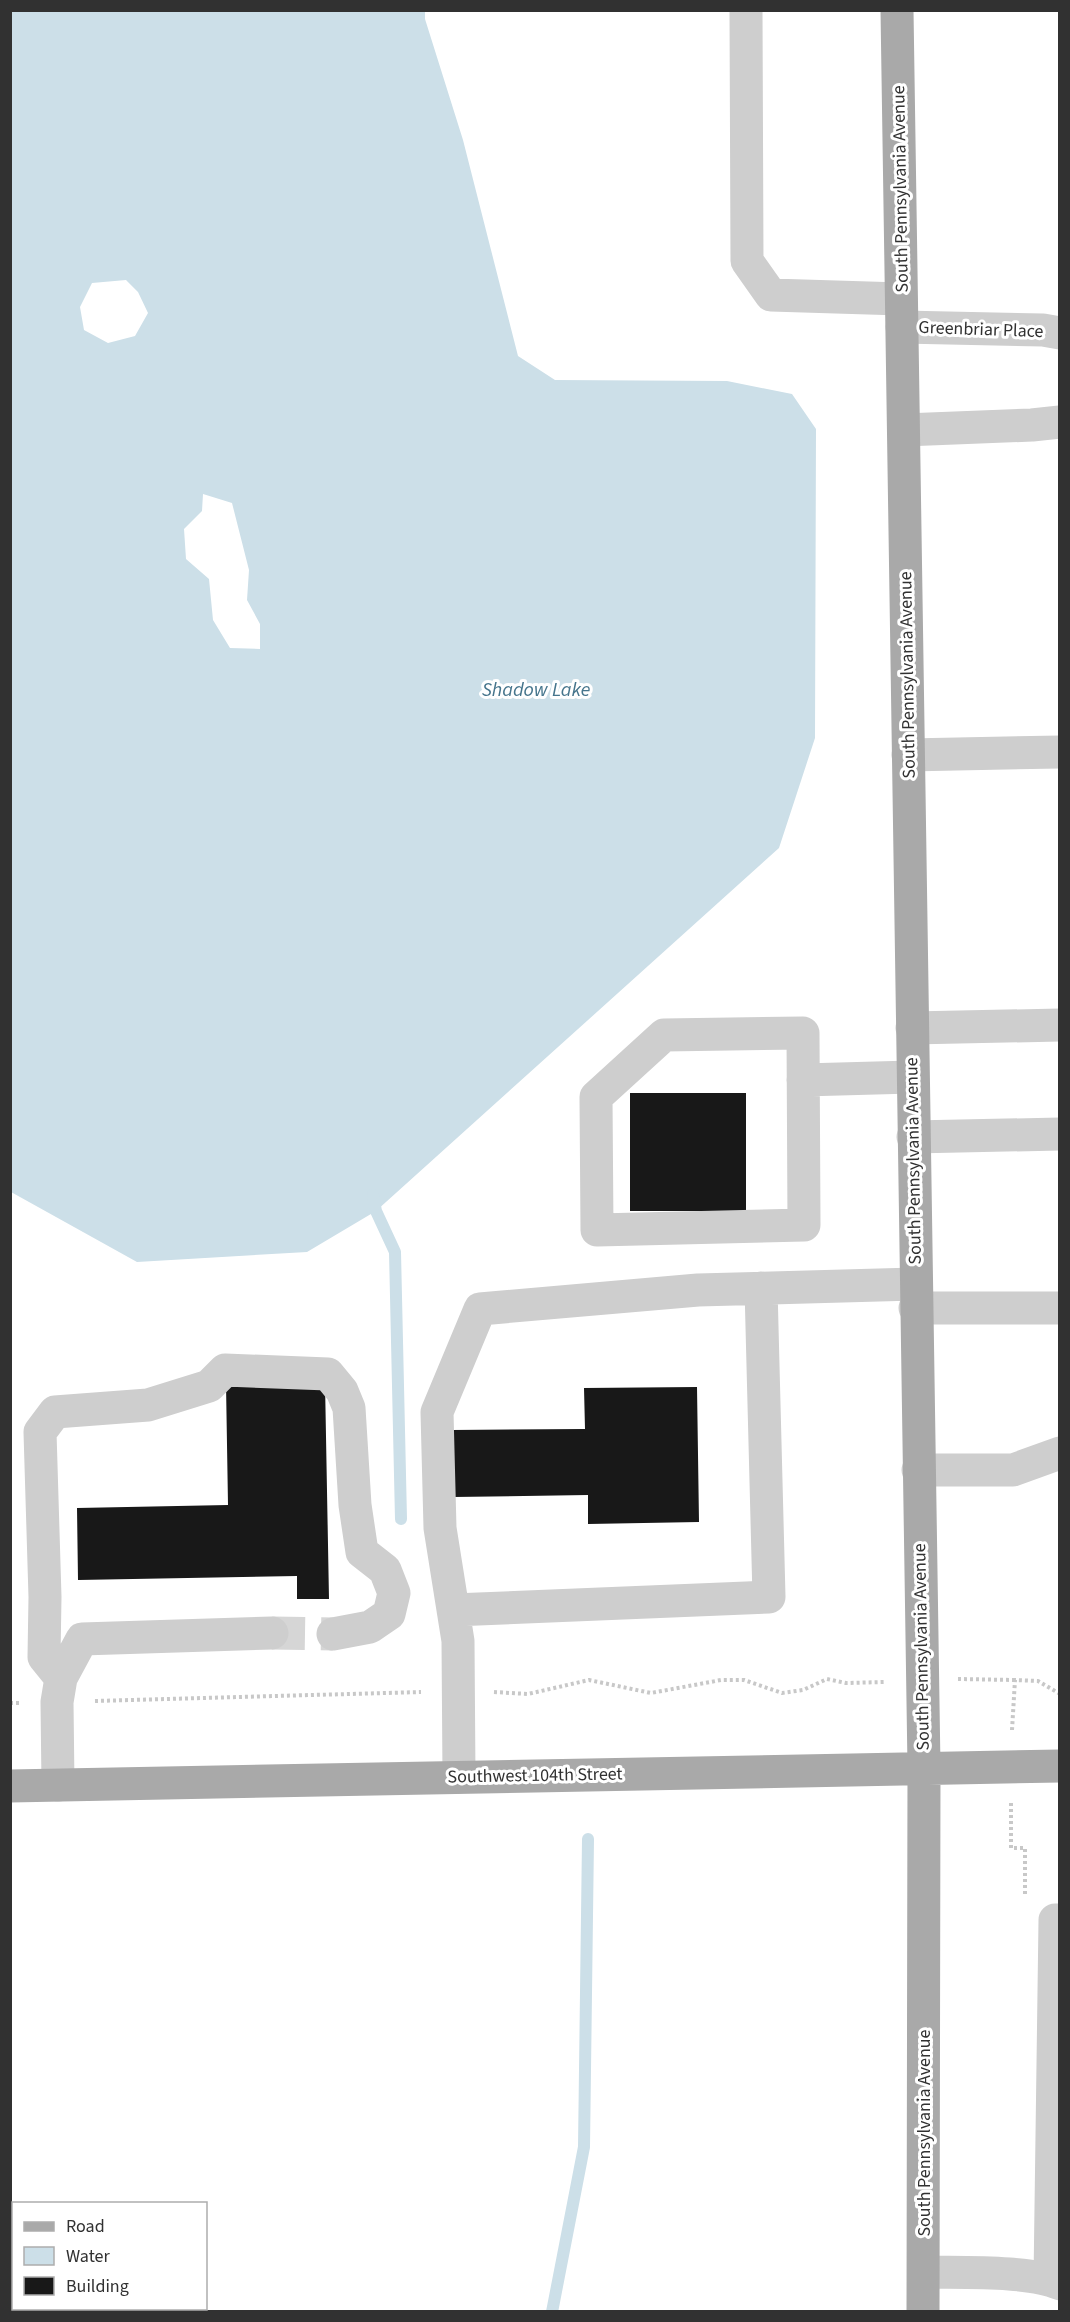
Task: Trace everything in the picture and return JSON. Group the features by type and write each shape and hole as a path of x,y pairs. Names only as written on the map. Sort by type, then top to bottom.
{"main road":[{"name":"South Pennsylvania Avenue","path":"897,10 924,1767 923,2312"},
{"name":"Southwest 104th Street","path":"10,1786 1059,1766"}],"street":[{"name":"Greenbriar Place","path":"746,10 747,261 771,295 1059,333"},
{"path":"904,430 1059,422"},
{"path":"908,755 1059,752"},
{"path":"912,1028 1059,1025"},
{"path":"803,1033 803,1080 804,1225 597,1230 596,1097 664,1035 803,1033"},
{"path":"803,1080 912,1077"},
{"path":"913,1137 1059,1134"},
{"path":"453,1610 770,1597 761,1288"},
{"path":"459,1777 458,1641 440,1528 437,1412 480,1309 698,1290 761,1288 915,1296 1059,1308"},
{"path":"59,1690 44,1657 45,1597 40,1431 56,1412 148,1405 208,1386 225,1370 328,1374 342,1391 349,1408 355,1504 362,1552 385,1570 394,1593 389,1614 370,1627 333,1634"},
{"path":"918,1470 1013,1470 1059,1454"},
{"path":"58,1785 59,1690 82,1639 272,1633"},
{"path":"924,2271 1024,2276 1054,2281 1057,1920"}],"path":[{"path":"10,1703 59,1690 458,1691 528,1694 589,1680 651,1693 721,1680 744,1680 782,1693 803,1690 827,1679 846,1683 1015,1680"}],"water":[{"name":"Shadow Lake","path":"10,11 425,11 425,19 463,140 518,356 555,380 727,381 792,394 816,429 815,738 779,848 376,1211 307,1252 137,1262 11,1192","holes":["126,280 138,292 148,313 135,336 108,343 84,330 80,307 92,283","203,494 232,503 249,570 247,600 260,624 260,649 230,648 213,620 209,579 186,559 184,529 202,511"]}],"building":[{"path":"630,1093 746,1093 746,1211 630,1211"},
{"path":"325,1382 329,1599 297,1599 297,1576 78,1580 77,1508 228,1505 226,1384"},
{"path":"697,1387 699,1522 588,1524 588,1495 453,1497 452,1430 585,1429 584,1388"}],"waterway":[{"path":"373,1195 376,1211 395,1252 401,1519"},
{"path":"552,2312 584,2147 588,1839"}],"tunnel":[{"path":"272,1633 333,1634"}]}
